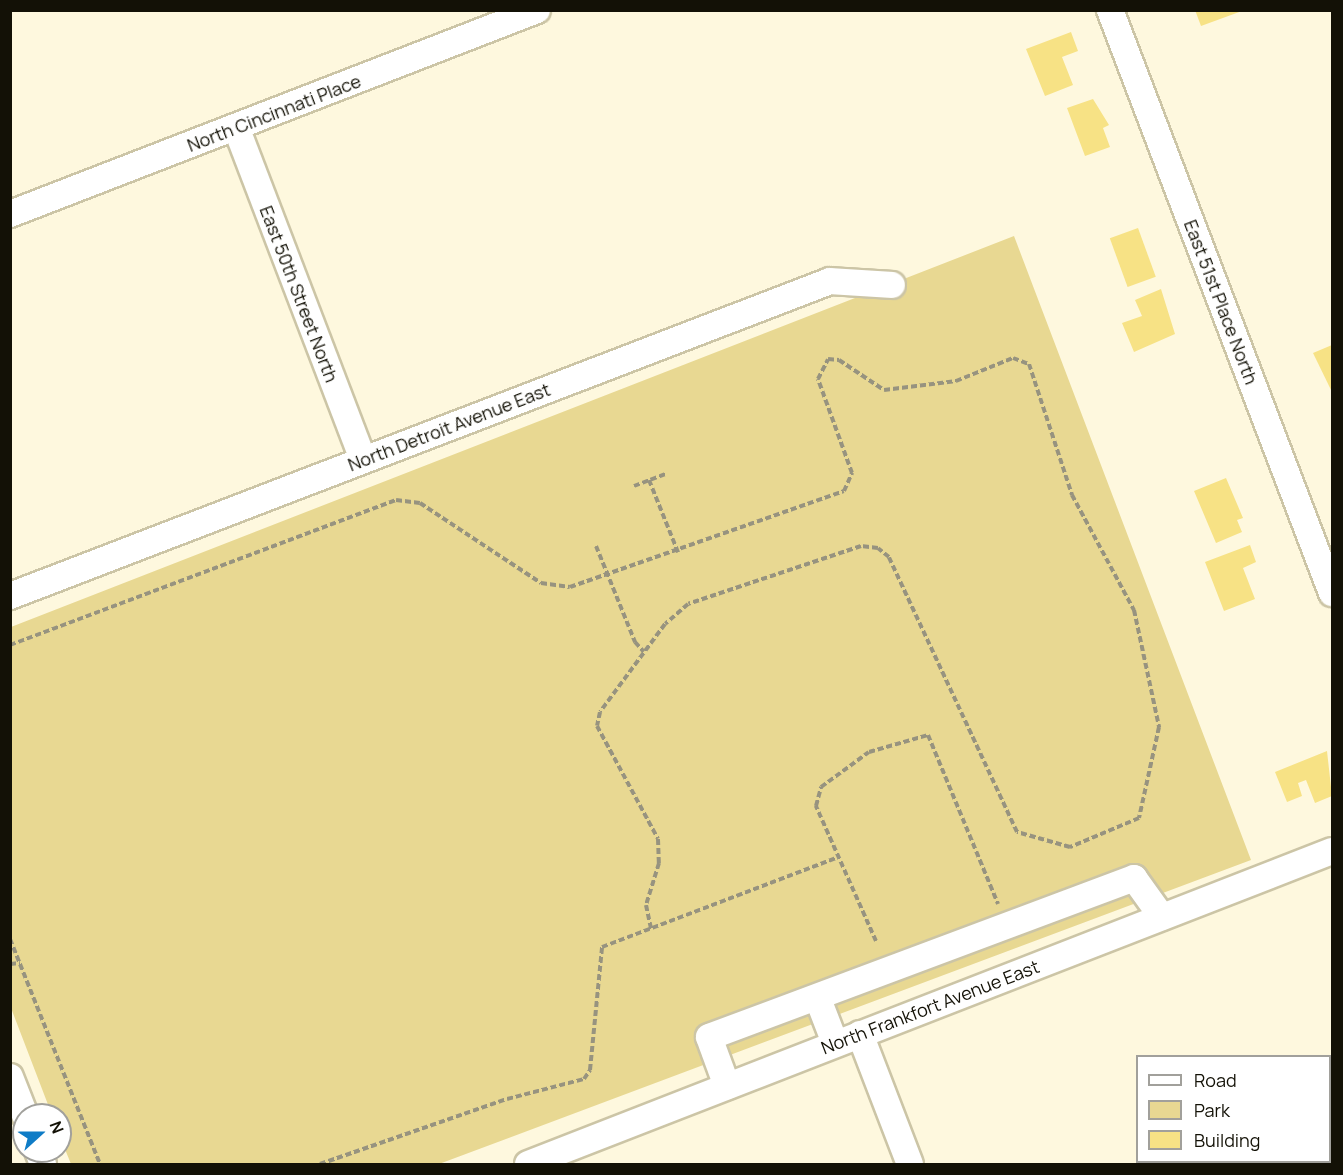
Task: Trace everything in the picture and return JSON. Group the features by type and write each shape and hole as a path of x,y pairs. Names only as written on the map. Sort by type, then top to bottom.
{"street":[{"name":"North Cincinnati Place","path":"10,214 537,10"},
{"name":"East 51st Place North","path":"1110,10 1332,593"},
{"name":"East 50th Street North","path":"236,127 363,460"},
{"name":"North Detroit Avenue East","path":"10,596 830,281 892,285"},
{"name":"North Frankfort Avenue East","path":"528,1164 563,1158 727,1086 1332,851"},
{"path":"727,1086 709,1038 1021,923 1134,878 1162,917"},
{"path":"818,999 835,1043"},
{"path":"860,1034 910,1164"},
{"path":"10,1077 20,1103"}],"path":[{"path":"10,645 396,500 420,503 551,588 608,575 678,552 849,485 852,473 819,387 819,370 828,359 839,360 885,390 956,381 1013,358 1029,364 1072,495 1134,610 1159,727 1139,818 1070,846 1017,832 889,557 878,548 861,546 698,599 665,624 600,712 597,726 658,838 659,863 646,905 651,929"},
{"path":"634,486 666,474"},
{"path":"649,480 678,552"},
{"path":"596,546 635,642 645,652"},
{"path":"876,941 854,883 844,879 816,806 821,787 869,752 928,735 992,899 1021,923"},
{"path":"320,1164 507,1099 584,1079 590,1070 602,947 836,858"},
{"path":"10,939 100,1164"},
{"path":"10,964 20,963"}],"green space":[{"path":"1014,236 1251,860 439,1164 71,1164 72,1103 47,1103 11,1008 11,627"}],"building":[{"path":"1195,10 1242,10 1242,11 1201,26"},
{"path":"1071,32 1078,51 1062,57 1073,85 1045,96 1026,49"},
{"path":"1093,99 1109,125 1103,128 1110,147 1085,156 1067,108"},
{"path":"1138,228 1156,277 1128,287 1110,238"},
{"path":"1161,289 1175,334 1134,352 1122,323 1142,316 1135,300"},
{"path":"1332,345 1332,392 1313,353"},
{"path":"1226,478 1243,518 1237,520 1242,532 1216,543 1194,491"},
{"path":"1250,545 1256,562 1243,568 1255,599 1224,611 1205,562"},
{"path":"1327,751 1332,796 1315,803 1306,780 1298,783 1302,796 1287,802 1275,772"}]}
